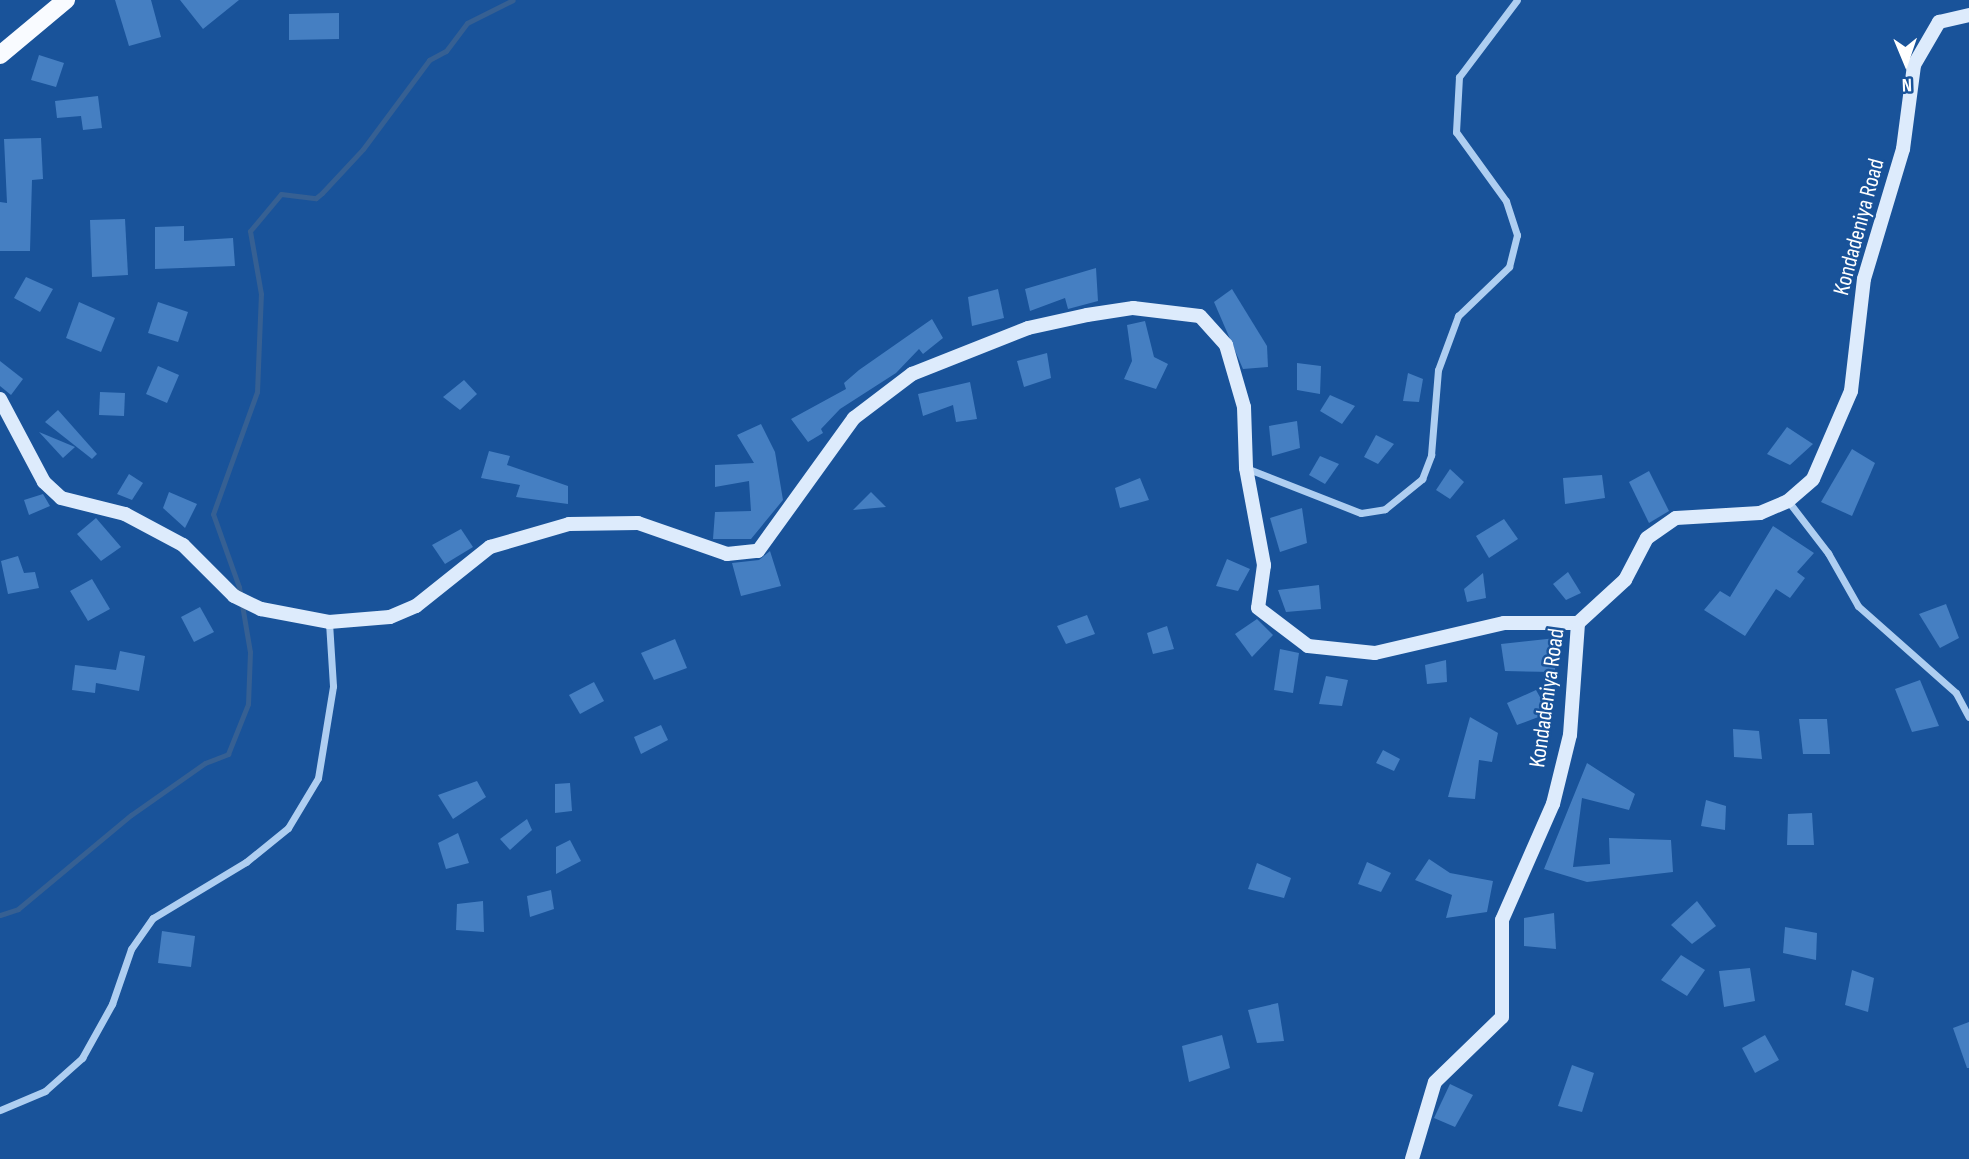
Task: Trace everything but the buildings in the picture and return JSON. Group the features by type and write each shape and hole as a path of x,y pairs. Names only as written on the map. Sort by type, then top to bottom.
{"main road":[{"path":"0,55 65,0"}],"street":[{"path":"1246,468 1361,513 1385,509 1422,479 1431,455 1438,370 1458,316 1510,267 1517,235 1506,201 1457,132 1459,77 1517,0"},
{"name":"Kondadeniya Road","path":"1412,1159 1435,1082 1502,1017 1502,920 1553,804 1570,735 1578,623 1625,580 1647,538 1676,518 1760,513 1788,501 1813,479 1851,391 1864,279 1903,149 1914,65 1939,22 1969,15"},
{"path":"0,399 44,482 61,498 125,514 183,545 234,596 261,609 329,622 390,617 416,606 490,547 569,524 638,523 727,554 758,551 854,418 912,374 1028,328 1087,315 1133,308 1200,316 1226,345 1244,407 1246,468 1264,565 1258,608 1308,646 1375,653 1504,623 1578,623"},
{"path":"1788,501 1828,553 1858,606 1956,693 1969,717"},
{"path":"0,1110 46,1091 82,1058 112,1004 131,949 153,918 246,862 288,828 318,778 333,686 329,622"}],"waterway":[{"path":"0,915 18,909 131,815 205,763 228,754 248,704 250,652 239,587 213,514 257,392 261,294 250,231 281,194 316,198 322,193 363,149 429,60 446,51 467,23 513,0"}]}
